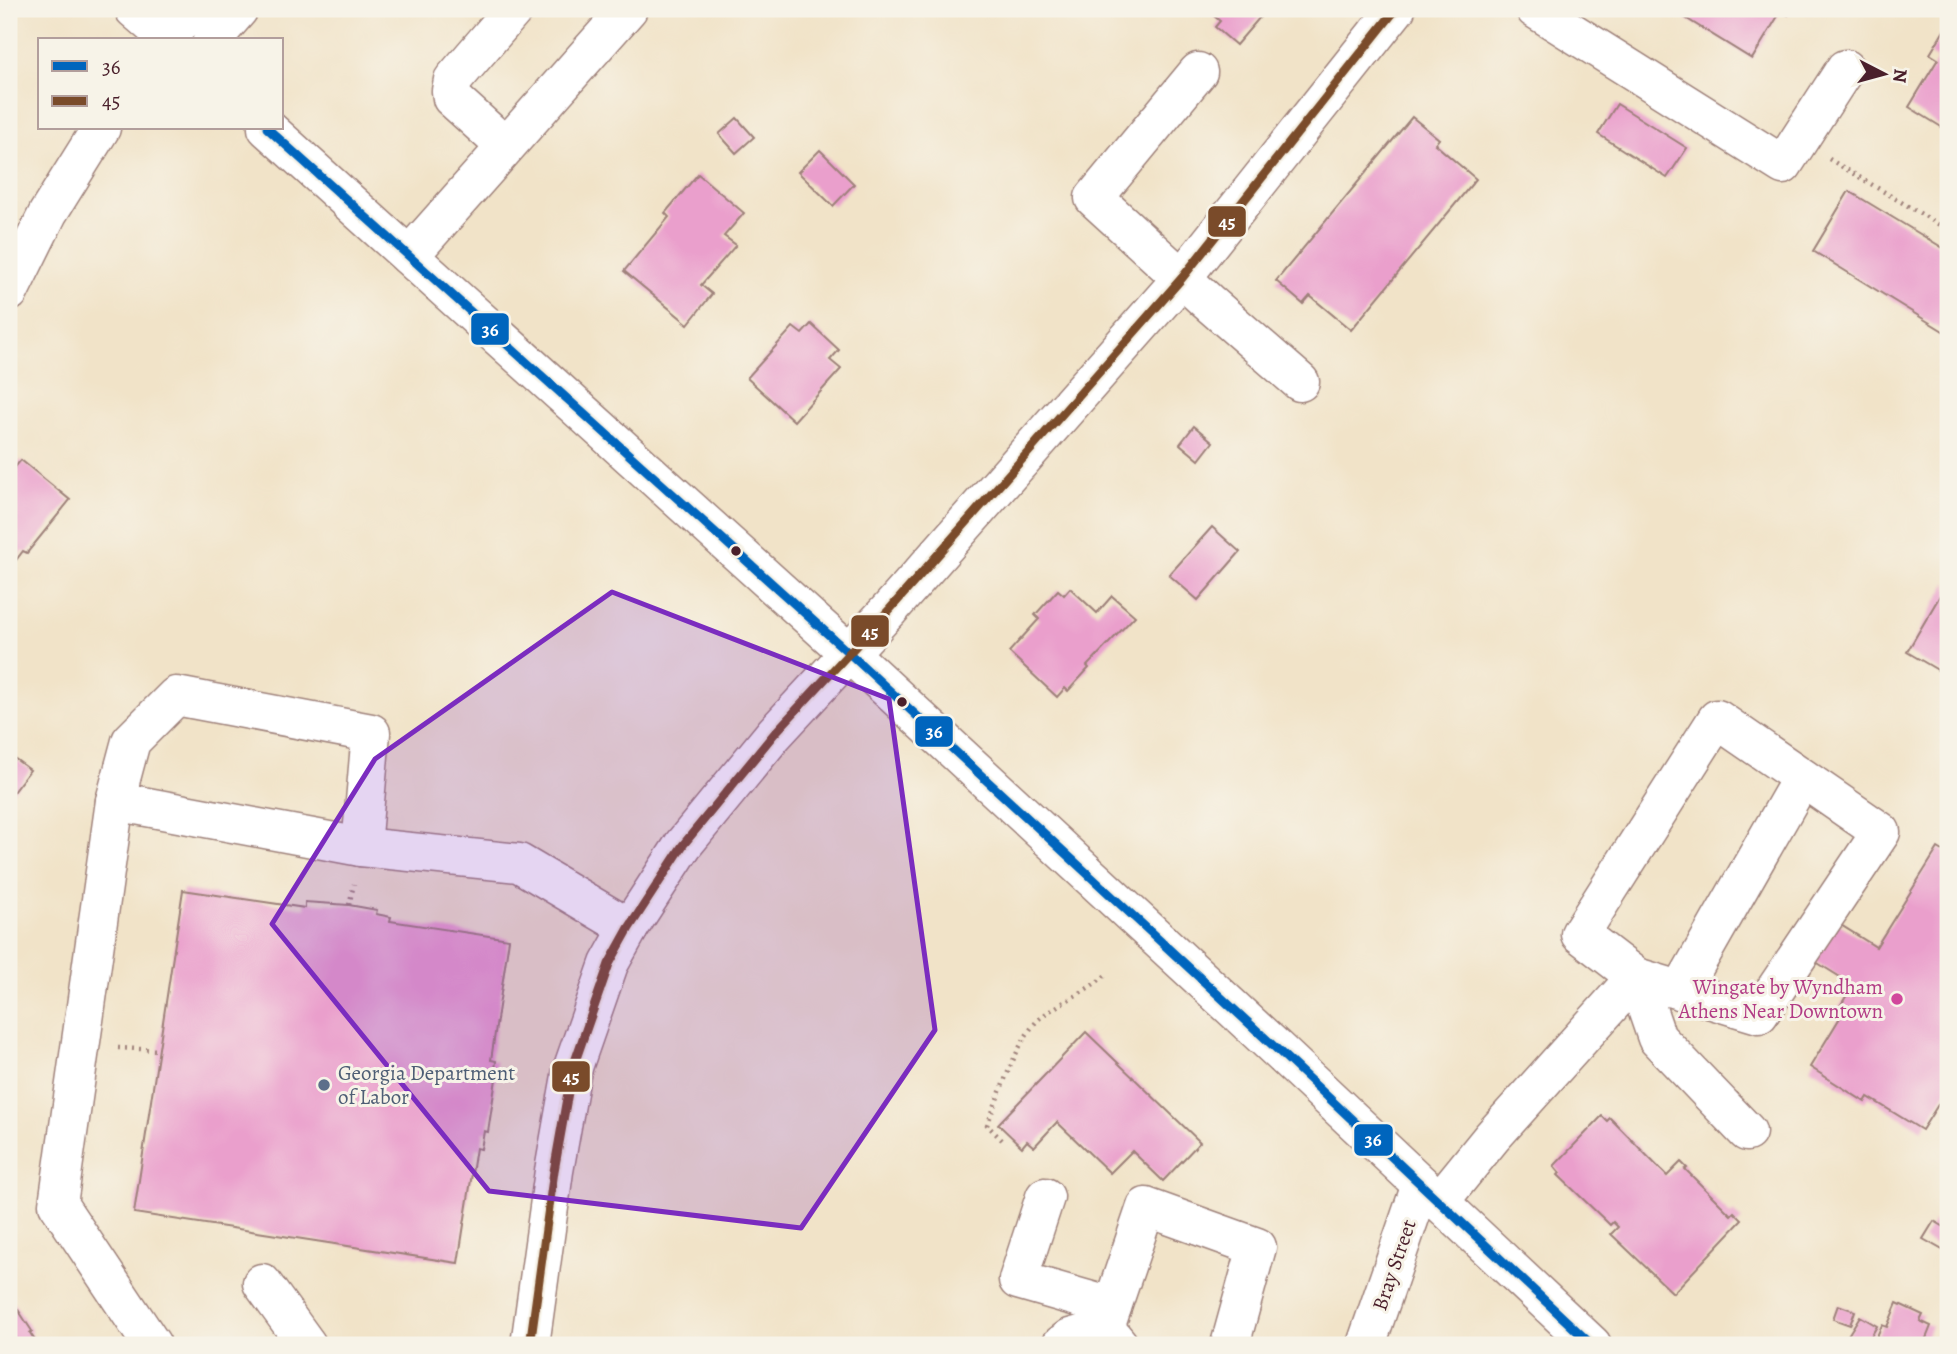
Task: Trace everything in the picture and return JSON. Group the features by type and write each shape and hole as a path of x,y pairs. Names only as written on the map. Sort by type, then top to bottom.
{"main road":[{"path":"134,9 166,38"},
{"path":"168,38 193,9"},
{"path":"214,38 239,9"},
{"path":"505,146 452,99 451,91 453,80 514,9"},
{"path":"409,256 628,9"},
{"path":"530,1345 554,1171 572,1070 609,964 629,928 683,845 774,734 850,654 1182,278 1396,9"},
{"path":"1535,9 1783,165 1845,69"},
{"path":"1198,72 1094,198 1300,383"},
{"path":"9,292 48,213 100,130"},
{"path":"269,130 850,654 1591,1345"},
{"path":"152,1345 58,1205 115,801 131,741 176,696 372,733 361,846"},
{"path":"1717,719 1881,832 1759,1014 1636,977 1580,934 1717,719"},
{"path":"1681,990 1802,778"},
{"path":"115,801 361,846 519,863 629,928"},
{"path":"1431,1193 1492,1137 1636,977"},
{"path":"1636,977 1657,1038 1747,1132"},
{"name":"Bray Street","path":"1366,1345 1431,1193"},
{"path":"1045,1198 1018,1280 1112,1327"},
{"path":"1112,1327 1146,1207 1257,1247 1230,1345"},
{"path":"262,1283 307,1345"},
{"path":"1061,1345 1070,1338 1112,1327"}],"path":[{"path":"1799,140 1948,230"},
{"path":"1002,1140 987,1125 1025,1036 1042,1016 1084,992 1107,974"},
{"path":"133,1050 159,1050"}],"highlighted area":[{"path":"612,592 889,699 935,1030 801,1228 489,1191 272,924 375,759"}],"building":[{"path":"1206,9 1267,9 1236,45 1215,27 1220,21"},
{"path":"1671,9 1792,9 1788,15 1781,11 1752,59"},
{"path":"1945,29 1948,31 1948,131 1909,107 1938,59 1930,54"},
{"path":"1617,104 1687,148 1667,178 1598,134"},
{"path":"1412,117 1439,139 1435,144 1476,179 1351,330 1310,296 1303,304 1276,281"},
{"path":"737,118 754,137 736,153 719,134"},
{"path":"820,150 854,184 833,206 798,172"},
{"path":"698,174 744,213 724,236 736,245 701,285 712,294 688,324 624,271 669,217 665,213"},
{"path":"1849,191 1948,251 1948,334 1813,251"},
{"path":"811,324 839,350 830,360 841,369 794,421 747,378 793,327 802,334"},
{"path":"1194,426 1213,442 1199,460 1180,444"},
{"path":"21,460 70,500 27,553 23,551 13,564 9,561 9,474"},
{"path":"1212,527 1240,552 1198,600 1169,575"},
{"path":"1948,582 1948,676 1907,652"},
{"path":"1070,588 1097,613 1112,596 1135,616 1087,666 1089,668 1068,691 1065,688 1057,697 1009,652 1039,619 1035,615 1058,590 1064,595"},
{"path":"14,758 30,770 13,792 9,789 9,765"},
{"name":"Wingate by Wyndham Athens Near Downtown","path":"1938,848 1948,854 1948,1089 1922,1130 1868,1097 1865,1102 1810,1067 1841,1016 1836,1013 1853,985 1808,957 1831,919 1876,947"},
{"name":"Georgia Department of Labor","path":"183,890 305,908 305,902 349,905 377,910 376,914 391,917 390,921 509,939 491,1060 496,1061 497,1072 488,1132 484,1131 481,1149 476,1148 458,1263 134,1213"},
{"path":"1086,1032 1200,1142 1163,1181 1132,1151 1110,1173 1057,1122 1034,1147 1027,1141 1022,1147 998,1124"},
{"path":"1602,1116 1607,1121 1610,1118 1667,1176 1681,1162 1731,1215 1734,1212 1742,1220 1673,1293 1611,1234 1618,1227 1613,1222 1610,1225 1558,1175 1560,1173 1554,1166"},
{"path":"1934,1221 1948,1229 1948,1253 1923,1239"},
{"path":"13,1302 38,1345 9,1345 9,1304"},
{"path":"1897,1303 1923,1315 1920,1321 1931,1326 1925,1341 1934,1345 1873,1345 1882,1325 1887,1327"},
{"path":"1838,1305 1855,1311 1850,1325 1833,1319"},
{"path":"1860,1316 1877,1326 1866,1345 1842,1345"}],"transit line":[{"name":"45","path":"530,1345 554,1171 572,1070 609,964 629,928 683,845 774,734 890,609 1182,278 1396,9"},
{"name":"36","path":"269,130 850,654 1592,1345"}],"place":[{"name":"Wingate by Wyndham Athens Near Downtown","path":"1897,999"},
{"name":"Georgia Department of Labor","path":"324,1085"}]}
